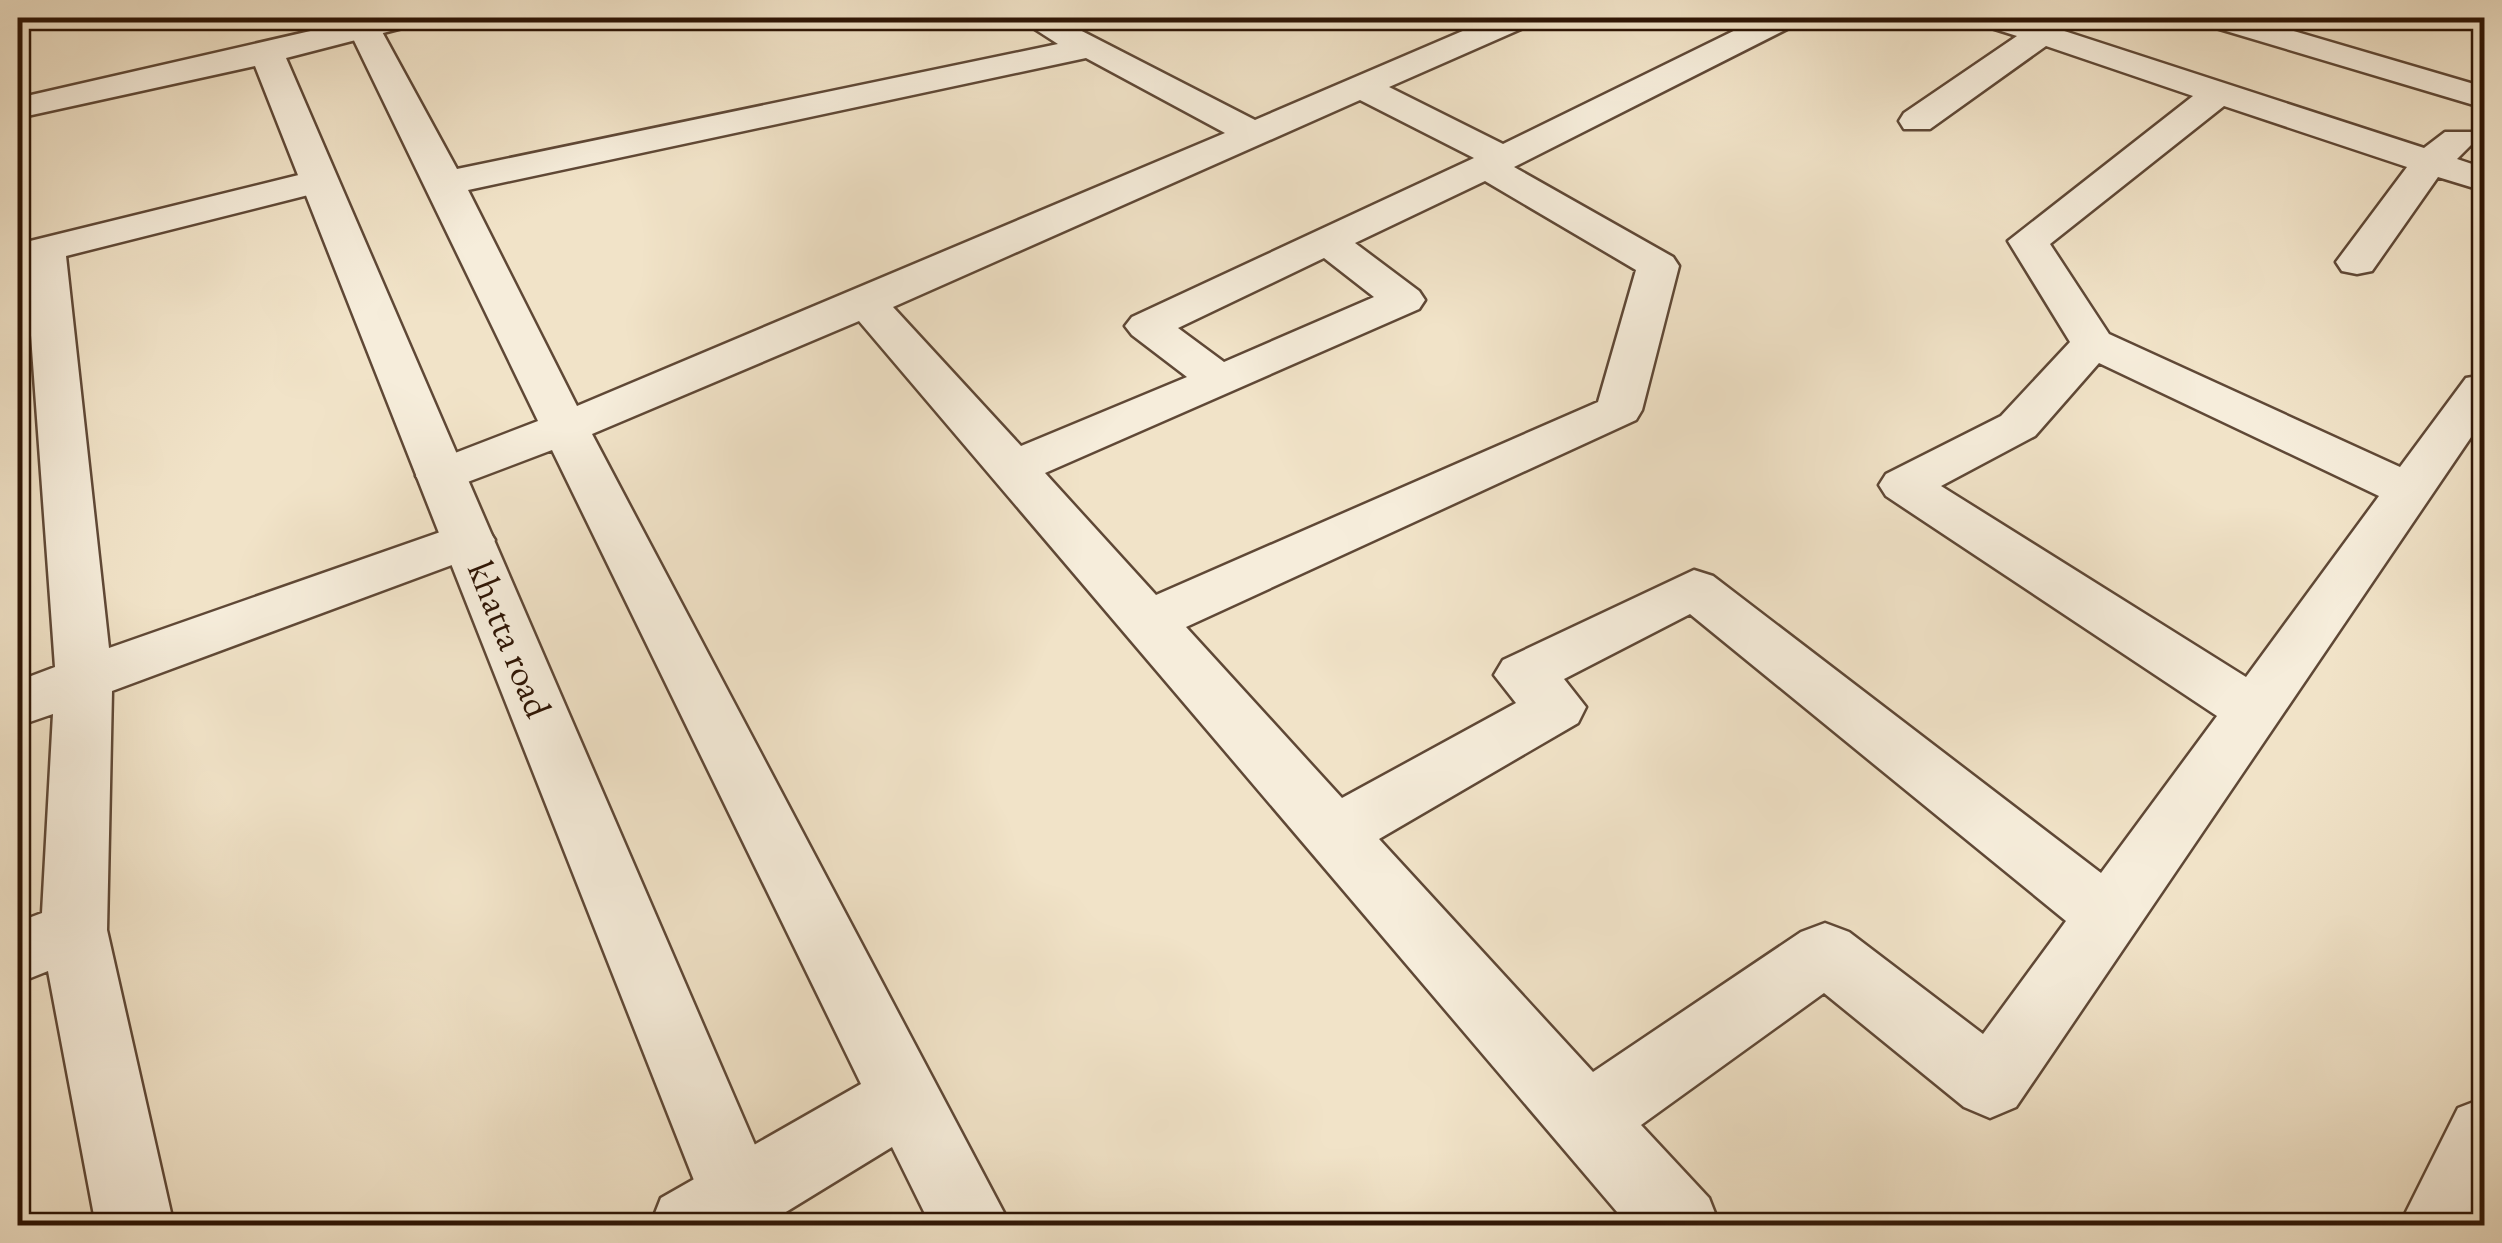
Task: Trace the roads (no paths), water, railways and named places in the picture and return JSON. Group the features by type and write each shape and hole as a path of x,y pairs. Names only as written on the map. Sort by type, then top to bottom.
{"street":[{"path":"18,108 267,53 403,18"},
{"path":"442,476 866,303 1520,18"},
{"path":"1220,380 1147,326 1495,162 1784,18"},
{"path":"1993,18 2484,180"},
{"path":"2218,18 2484,98"},
{"path":"2284,38 2322,18"},
{"path":"364,28 972,1226"},
{"path":"445,183 1080,32 1254,134"},
{"path":"1917,121 2042,34"},
{"name":"khatta road","path":"267,53 469,540 727,1216"},
{"path":"1148,621 1619,410 1658,266 1495,162 1361,87"},
{"path":"2220,92 2028,241 2093,343 2409,491"},
{"path":"2357,262 2430,162 2484,120"},
{"path":"135,1226 46,941 84,679 40,445 31,253 320,181"},
{"path":"1013,468 1404,300 1328,241"},
{"path":"866,303 1681,1226"},
{"path":"2093,343 2018,426 1904,485 2253,710"},
{"path":"1588,1119 1825,953 1990,1082 2482,388"},
{"path":"18,704 469,540"},
{"path":"1335,833 1557,707 1523,675 1694,589 2108,916"},
{"path":"727,1216 907,1098"},
{"path":"2438,1226 2484,1134"}]}
